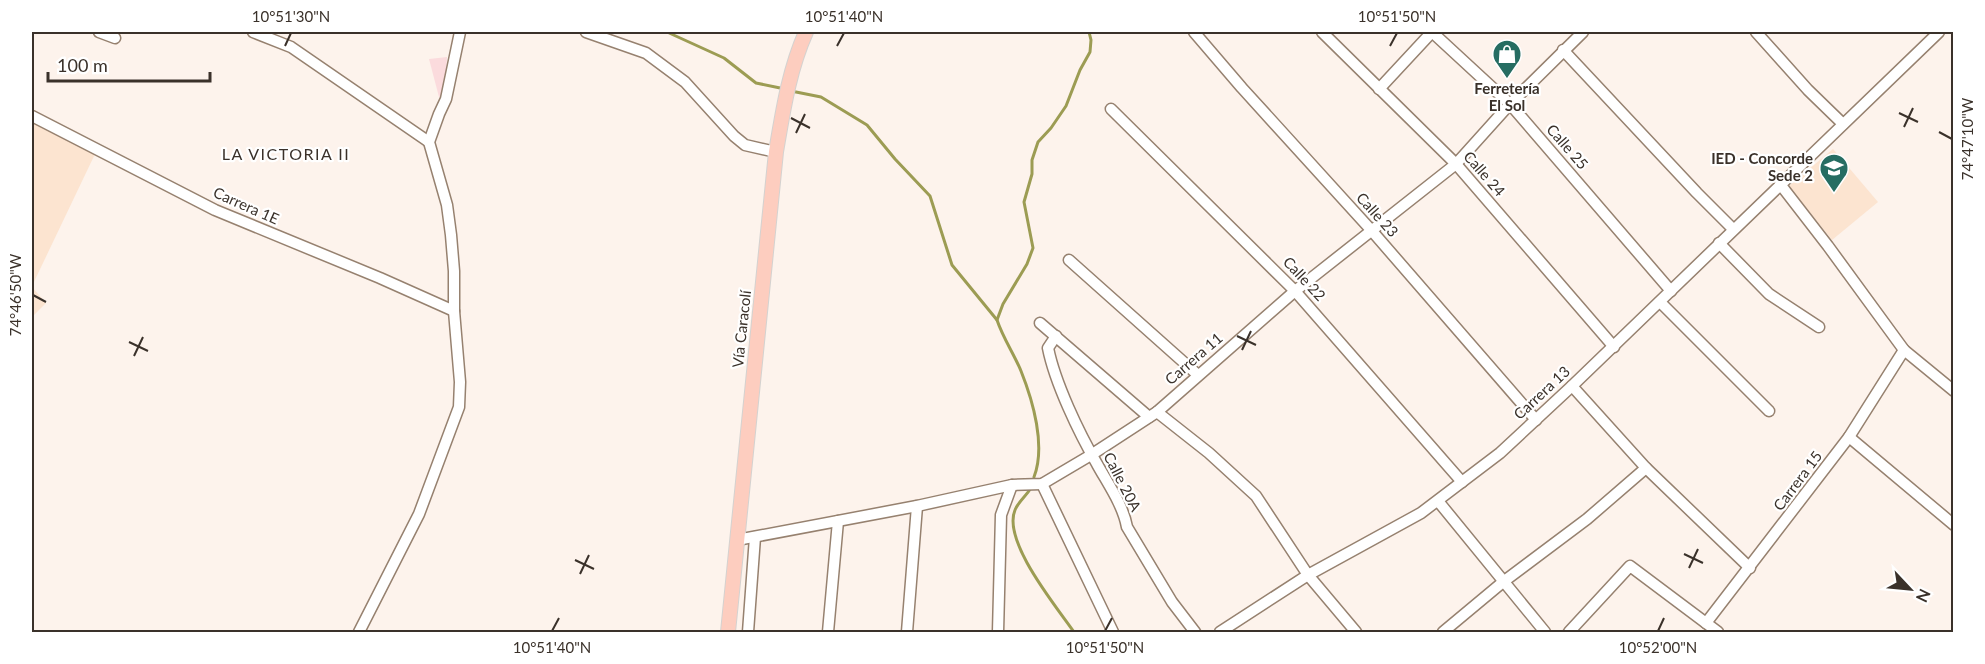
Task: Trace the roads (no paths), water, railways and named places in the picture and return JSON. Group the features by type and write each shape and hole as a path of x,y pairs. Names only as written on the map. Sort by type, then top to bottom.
{"main road":[{"name":"Vía Caracolí","path":"728,633 776,152 787,90 806,32"}],"street":[{"path":"99,32 115,38"},
{"path":"253,32 291,47 429,142"},
{"path":"359,633 419,514 459,407 460,382 454,312 454,271 447,205 429,142 446,99 459,32"},
{"path":"586,32 646,53 685,82 745,146 776,152"},
{"name":"Calle 23","path":"1194,32 1372,231 1536,420"},
{"name":"Calle 24","path":"1322,32 1456,164 1614,346"},
{"path":"1379,89 1432,32"},
{"name":"Calle 25","path":"1432,32 1510,104 1671,291"},
{"name":"Carrera 11","path":"736,540 917,506 1012,485 1037,483 1091,455 1153,415 1295,291 1456,164 1510,104 1583,32"},
{"path":"1755,32 1808,90 1844,124"},
{"name":"Carrera 13","path":"1221,633 1308,575 1421,513 1500,453 1939,32"},
{"path":"1563,50 1697,194 1733,229"},
{"name":"Calle 22","path":"1111,109 1295,291 1462,482"},
{"name":"Carrera 1E","path":"32,116 216,210 380,278 454,312"},
{"path":"1780,184 1904,350 1953,391"},
{"path":"1719,243 1769,294 1819,327"},
{"path":"1069,260 1198,375"},
{"path":"1660,302 1769,411"},
{"path":"1040,323 1153,415 1209,453 1256,496 1308,575 1356,633"},
{"name":"Calle 20A","path":"1056,336 1048,348 1052,368 1091,455 1125,515 1127,527 1172,602 1195,633"},
{"name":"Carrera 15","path":"1706,623 1849,437 1904,350"},
{"path":"1572,386 1646,468 1750,568"},
{"path":"1849,437 1953,525"},
{"path":"1443,633 1454,621 1587,519 1646,468"},
{"path":"1037,483 1113,633"},
{"path":"998,633 1001,515 1012,485"},
{"path":"1438,501 1545,633"},
{"path":"907,633 917,506"},
{"path":"828,633 838,521"},
{"path":"748,633 755,537"},
{"path":"1569,633 1630,566 1718,633"}],"waterway":[{"path":"667,32 724,58 756,83 785,89"},
{"path":"1034,477 1039,452 1034,410 1021,371 997,320 1033,248 1024,202 1032,174 1032,160 1038,142 1066,106 1080,70 1090,52 1089,32"},
{"path":"791,91 821,97 867,125 930,196 952,265 997,320"},
{"path":"1031,488 1015,510 1013,523 1016,538 1033,573 1074,632"}],"place":[{"name":"Ferretería El Sol","path":"1507,80"},
{"name":"IED - Concorde Sede 2","path":"1834,194"}],"district":[{"name":"LA VICTORIA II","path":"286,154"}]}
